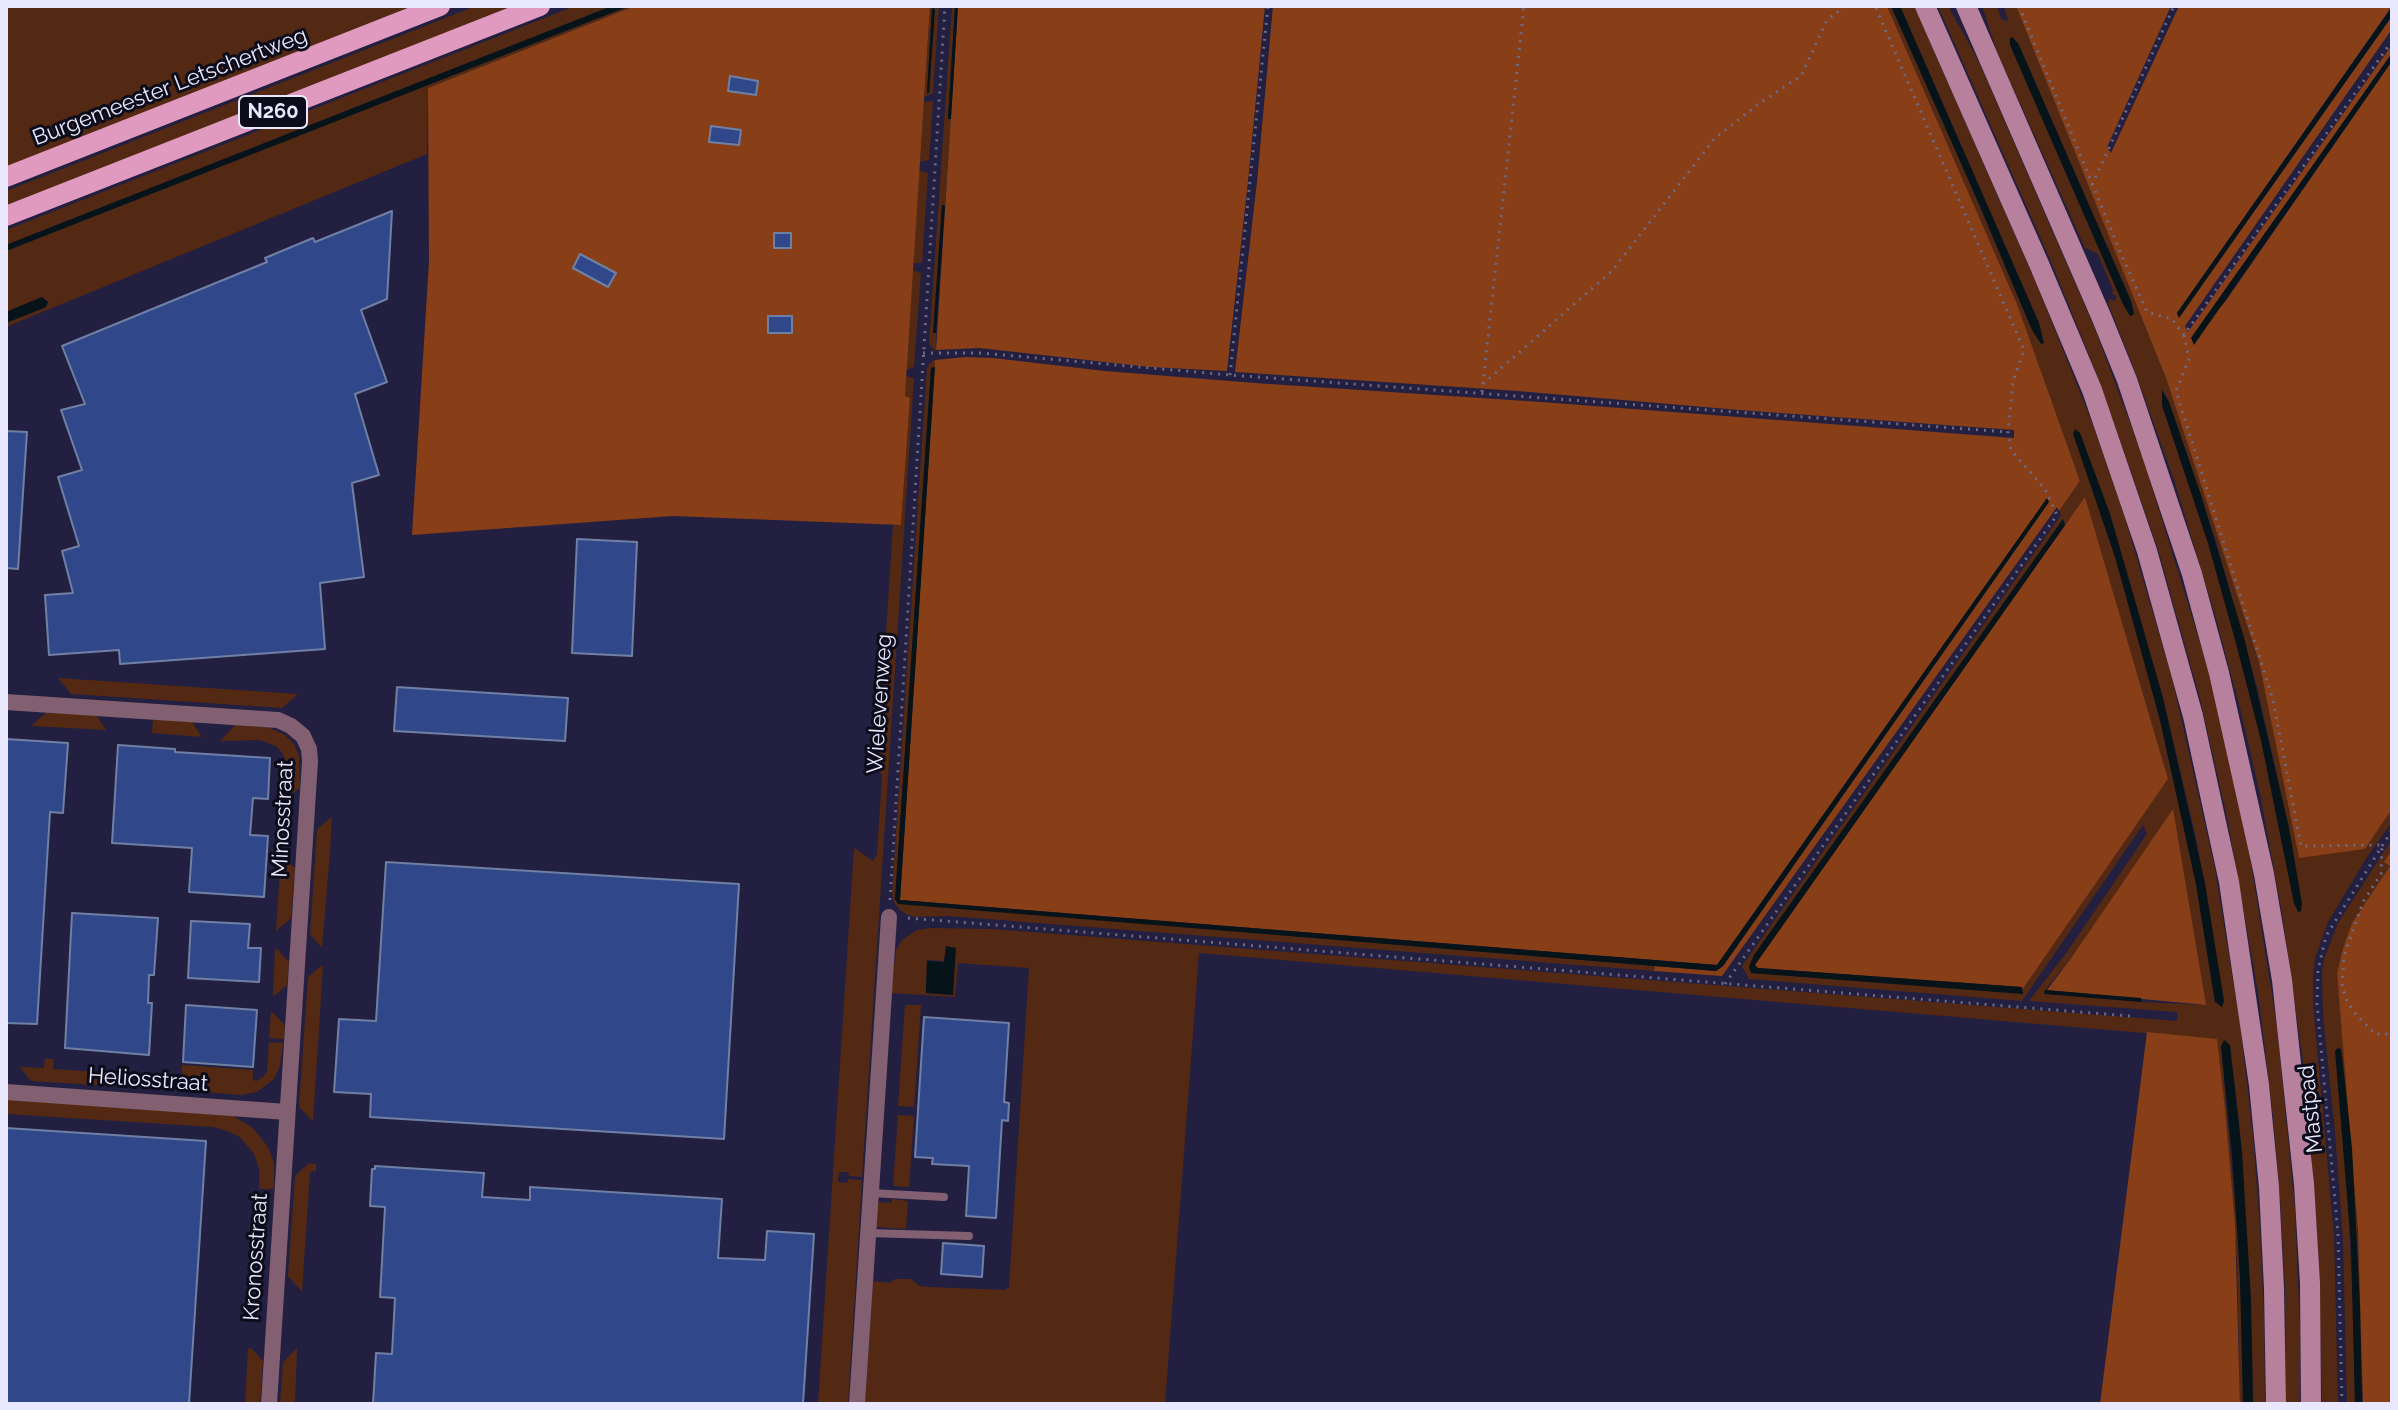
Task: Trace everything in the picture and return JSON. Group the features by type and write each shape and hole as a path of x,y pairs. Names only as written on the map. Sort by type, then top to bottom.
{"main road":[{"name":"Burgemeester Letschertweg","path":"6,177 440,6"},
{"name":"N260","path":"6,216 540,6"},
{"path":"1925,6 2092,390 2147,551 2193,716 2229,882 2259,1085 2270,1201 2276,1404"},
{"path":"1966,6 2127,380 2192,574 2219,673 2264,874 2282,980 2305,1199 2310,1283 2311,1404"}],"street":[{"name":"Minosstraat","path":"6,702 278,720 303,736 310,761 287,1112"},
{"path":"857,1404 889,917"},
{"name":"Heliosstraat","path":"6,1092 287,1112"},
{"name":"Kronosstraat","path":"269,1404 287,1112"}],"lane":[{"path":"871,1193 944,1197"},
{"path":"868,1233 969,1236"}],"path":[{"name":"Wielevenweg","path":"889,917 945,6"},
{"path":"1230,375 1268,6"},
{"path":"1482,394 1524,6"},
{"path":"1483,384 1612,271 1715,138 1801,76 1827,20 1845,6"},
{"path":"1725,984 2057,515 2045,489 2011,450 2008,432 2013,381 2024,350 1875,6"},
{"path":"2019,6 2147,312 2156,312 2172,319 2184,335 2189,359 2176,391 2273,700 2301,846 2382,845 2381,874 2363,902 2348,942 2342,986 2354,1012 2375,1034 2392,1034"},
{"path":"2092,185 2174,6"},
{"path":"2184,335 2392,41"},
{"path":"923,353 981,353 1230,375 2008,432"},
{"name":"Mastpad","path":"2342,1404 2338,1234 2317,978 2326,936 2392,830"},
{"path":"889,917 2130,1016"}],"shaded area":[{"path":"6,6 416,6 6,168"},
{"path":"476,6 519,6 6,208 6,191"},
{"path":"575,6 612,6 6,245 6,230"},
{"path":"612,6 629,6 6,251 6,245"},
{"path":"635,6 428,88 427,154 6,327 6,323 46,307 42,297 6,312 6,251"},
{"path":"635,6 930,6 905,396 910,398 901,525 673,516 412,535 429,262 428,88"},
{"path":"930,6 939,6 933,93 924,97","holes":["932,8 935,9 929,93 927,93"]},
{"path":"952,6 955,6 948,118 951,119 945,205 942,205 934,350 929,344"},
{"path":"955,6 958,6 951,119 948,119"},
{"path":"958,6 1265,6 1227,371 1150,367 979,348 936,350"},
{"path":"1273,6 1887,6 2017,304 2080,481 2059,511 2057,507 1722,976 1654,971 1655,966 1716,971 1723,966 2048,503 2047,499 1717,965 900,900 935,360 993,358 1255,383 2014,438 2014,430 1235,372"},
{"path":"1887,6 1891,6 1954,146 2032,330 2042,335 1900,6 1914,6 2037,285 2093,425 2125,518 2172,678 2214,864 2240,1023 2260,1227 2265,1404 2253,1404 2241,1143 2234,1077 2221,1046 2238,1236 2243,1404 2240,1404 2237,1263 2225,1109 2216,1039 1199,953 1165,1404 865,1404 873,1281 890,1283 895,1279 911,1279 919,1286 930,1287 1005,1290 1009,1287 1029,968 958,963 955,997 891,993 896,950 902,940 917,930 992,929 2177,1021 2177,1012 2029,1001 2067,952 2147,834 2143,825 2022,1001 1749,979 1742,966 2061,515 2059,511 2080,481 2017,304","holes":["2075,430 2080,434 2110,514 2163,698 2197,842 2224,1001 2215,1002 2196,884 2160,720 2128,598","2085,498 2168,779 2022,990 2023,993 1752,973 1749,967 1754,955 2063,520 2065,525","946,947 953,995 926,993 927,960 944,961","2072,957 2206,1005 2141,1002 2045,990"]},
{"path":"1891,6 1900,6 2039,323 2044,343 2041,344 2032,330"},
{"path":"1938,6 1948,6 1978,60 2095,329 2143,458 2205,659 2226,741 2251,863 2277,1026 2295,1210 2300,1404 2286,1404 2280,1198 2258,992 2227,817 2200,699 2158,549 2097,375 2052,264"},
{"path":"1982,6 1997,6 2001,19 2008,21 2004,6 2016,6 2166,378 2259,662 2299,857 2365,849 2392,809 2392,822 2328,922 2315,958 2313,976 2334,1235 2338,1404 2322,1404 2318,1245 2305,1075 2282,913 2240,708 2174,480 2108,303 2110,299 2115,301 2117,296 2112,294 2098,254 2085,248 1997,52","holes":["2018,43 2131,301 2134,314 2130,316 2010,45","2162,390 2169,402 2216,541 2258,691 2289,828 2302,904 2299,912 2294,903 2261,740 2236,643 2208,543 2162,405"]},
{"path":"2016,6 2171,6 2107,147 2111,153 2179,6 2392,6 2177,313 2179,317 2392,16 2392,29 2185,326 2188,332 2392,45 2392,53 2191,338 2225,302 2392,61 2392,809 2365,849 2299,858 2259,662 2166,378"},
{"path":"2392,7 2392,16 2179,318 2177,313"},
{"path":"932,8 935,9 927,93"},
{"path":"2012,37 2018,43 2131,301 2134,314 2130,316 2010,45"},
{"path":"2392,53 2392,61 2194,345 2191,338"},
{"path":"933,101 929,160 920,162 924,102"},
{"path":"919,170 928,173 922,263 913,263"},
{"path":"942,205 945,205 936,333 933,333"},
{"path":"912,270 921,273 914,367 906,370"},
{"path":"42,297 48,302 46,307 6,323 6,312"},
{"path":"935,360 935,367 931,368 895,899 898,903 1655,966 1654,971 948,916 917,917 900,910 892,893 927,367"},
{"path":"935,367 900,900 1717,965 2047,498 2049,502 1723,966 1716,971 898,904 895,899 931,368"},
{"path":"906,376 914,378 862,1177 839,1172 838,1182 862,1180 848,1404 818,1404 854,848 873,861 877,854 882,777 881,772 877,772 893,525 901,525 910,398 905,397"},
{"path":"2162,390 2201,495 2245,641 2289,828 2302,904 2298,912 2261,740 2236,643 2208,543 2162,405"},
{"path":"2075,429 2080,433 2110,514 2163,698 2205,883 2224,1001 2222,1007 2215,1002 2196,884 2160,720 2115,557 2073,434"},
{"path":"2085,497 2168,779 2022,990 2021,987 1758,968 1754,965"},
{"path":"2063,519 2065,525 1755,965 1758,968 2022,987 2023,994 1751,973 1749,967 1754,955"},
{"path":"58,678 298,694 282,708 71,694"},
{"path":"47,712 96,715 106,730 31,726"},
{"path":"153,719 192,722 202,737 152,733"},
{"path":"235,725 268,727 285,735 294,744 299,756 300,788 284,799 287,764 276,746 260,740 220,741"},
{"path":"2173,809 2206,1005 2047,990 2072,957"},
{"path":"332,817 322,948 310,934 317,829"},
{"path":"2392,839 2392,850 2385,862 2390,866 2352,923 2337,973 2355,1177 2363,1356 2362,1404 2345,1083 2341,1049 2336,1049 2353,1306 2355,1404 2347,1404 2343,1240 2322,973 2338,923"},
{"path":"2392,850 2392,1404 2363,1404 2358,1231 2337,973 2352,923 2390,866 2384,862"},
{"path":"281,854 295,868 291,918 276,931"},
{"path":"946,946 956,948 953,995 926,993 927,961 944,962"},
{"path":"275,947 289,962 287,985 273,997"},
{"path":"321,966 313,1121 299,1107 308,977"},
{"path":"2045,990 2141,998 2141,1002 2044,994"},
{"path":"905,1005 921,1005 914,1107 898,1106"},
{"path":"271,1011 285,1025 284,1039 269,1038"},
{"path":"2147,1032 2217,1039 2235,1225 2240,1404 2100,1404"},
{"path":"2224,1040 2230,1045 2242,1152 2251,1299 2253,1404 2243,1404 2240,1277 2221,1046"},
{"path":"269,1042 283,1043 280,1066 274,1079 257,1092 241,1095 194,1091 181,1077 182,1065 253,1070 253,1080 256,1081 267,1071"},
{"path":"2341,1049 2352,1148 2362,1404 2355,1404 2351,1244 2335,1051"},
{"path":"45,1059 53,1059 53,1069 129,1074 115,1086 31,1081 20,1067 44,1068"},
{"path":"6,1099 233,1116 253,1128 268,1147 274,1163 274,1187 259,1189 259,1168 254,1154 240,1137 227,1131 213,1127 6,1114"},
{"path":"898,1115 914,1116 909,1187 893,1186"},
{"path":"309,1163 316,1164 316,1171 310,1172 302,1292 288,1276 295,1176"},
{"path":"892,1199 908,1201 906,1229 876,1227 878,1202 892,1203"},
{"path":"251,1348 263,1361 260,1404 245,1404 248,1349"},
{"path":"297,1348 295,1404 280,1404 283,1362"}],"building":[{"path":"730,76 758,81 756,95 728,91"},
{"path":"711,126 741,130 739,145 709,142"},
{"path":"392,211 387,299 361,310 387,382 355,394 379,475 352,483 364,577 320,583 325,649 120,664 119,650 49,655 45,595 73,593 62,551 79,546 58,477 82,470 61,410 85,404 62,346 267,262 265,258 313,238 315,242"},
{"path":"774,233 791,233 791,248 774,248"},
{"path":"580,254 616,273 608,287 573,268"},
{"path":"768,316 792,316 792,333 768,333"},
{"path":"6,431 27,432 18,569 6,568"},
{"path":"577,539 637,542 632,656 572,653"},
{"path":"397,687 568,698 565,741 394,731"},
{"path":"6,739 68,743 63,813 50,812 37,1024 6,1023"},
{"path":"118,745 270,758 268,799 253,798 250,835 268,836 264,897 189,892 192,848 112,843"},
{"path":"386,862 739,884 724,1139 370,1117 371,1094 334,1092 339,1019 376,1021"},
{"path":"72,913 158,918 154,975 149,975 148,1003 152,1003 149,1055 65,1048"},
{"path":"191,921 250,924 248,948 261,948 259,982 188,978"},
{"path":"186,1005 257,1010 253,1067 183,1062"},
{"path":"924,1017 1009,1023 1004,1102 1009,1103 1008,1121 1002,1120 996,1218 966,1216 969,1166 932,1164 933,1158 915,1157"},
{"path":"6,1128 206,1141 189,1404 6,1404"},
{"path":"375,1166 484,1173 482,1197 530,1200 530,1187 722,1199 718,1258 765,1260 767,1231 814,1234 803,1404 373,1404 376,1353 392,1354 395,1298 380,1297 385,1207 370,1206 372,1169"},
{"path":"943,1243 984,1246 982,1277 941,1274"}]}
